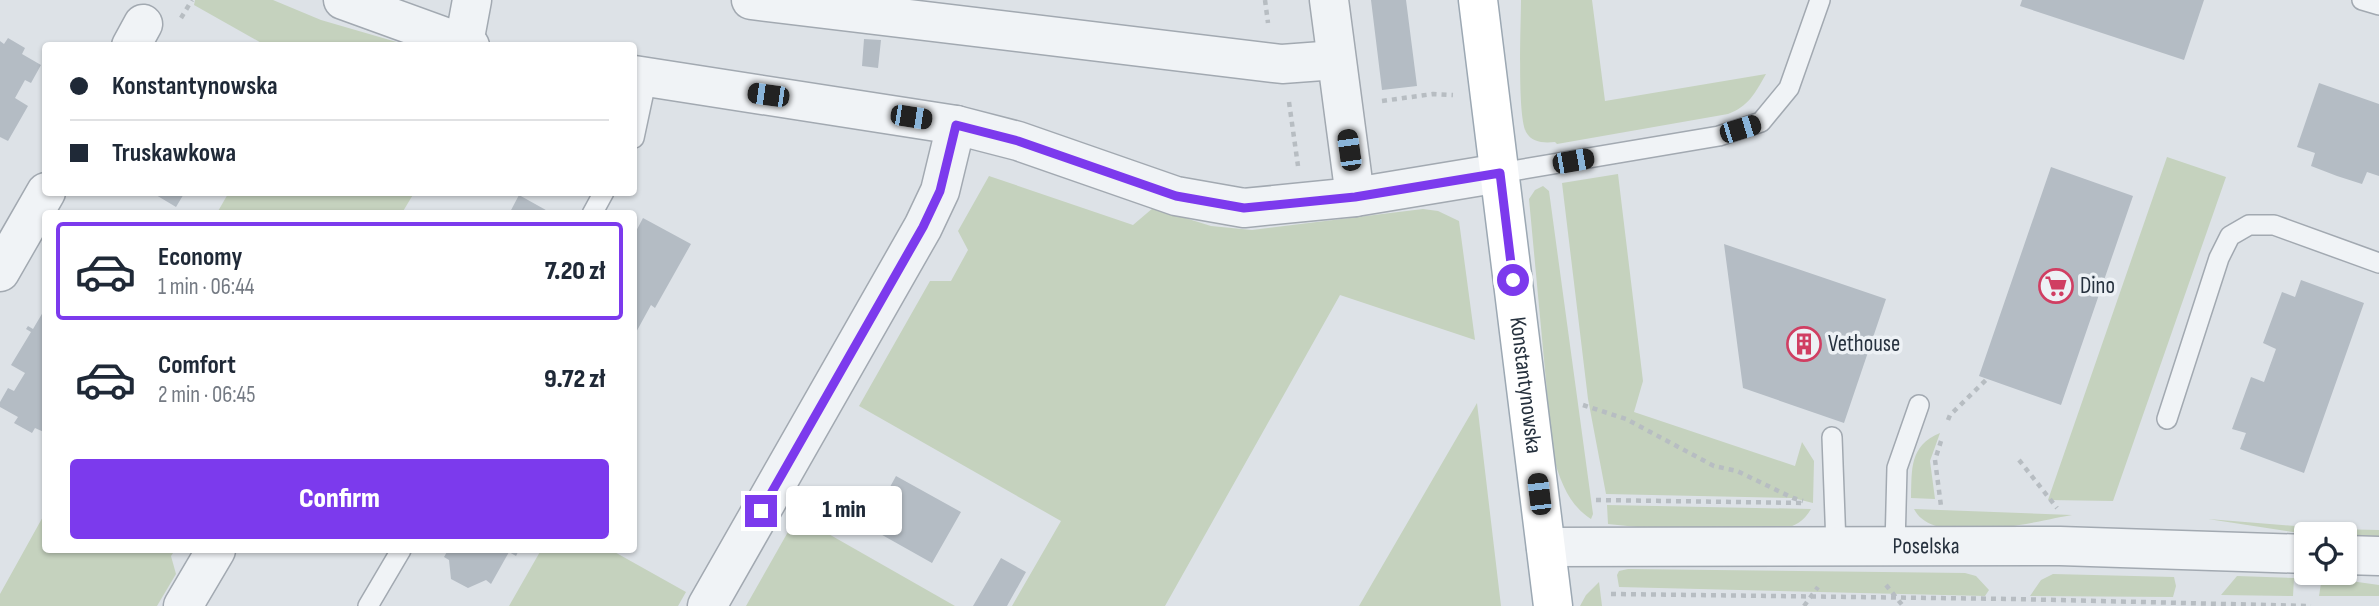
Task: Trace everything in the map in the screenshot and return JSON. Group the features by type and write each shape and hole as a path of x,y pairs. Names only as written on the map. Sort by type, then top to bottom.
{"main road":[{"name":"Konstantynowska","path":"1478,0 1553,606"}],"street":[{"path":"343,0 461,42"},
{"path":"467,42 472,0"},
{"path":"751,0 1282,64 1336,60"},
{"path":"1329,0 1355,197"},
{"path":"640,76 956,125 1018,141 1176,196 1244,208 1355,197 1500,173"},
{"path":"707,606 923,227 940,191 956,125"},
{"path":"0,272 44,196"},
{"name":"Poselska","path":"1546,547 1836,545 1889,563 2060,546 2294,554"},
{"path":"183,606 214,553"},
{"path":"2357,555 2379,556"}],"lane":[{"path":"1500,173 1719,135 1761,122 1789,88 1820,0"},
{"path":"2362,0 2379,5"},
{"path":"637,107 640,76"},
{"path":"2168,419 2219,258 2230,236 2249,225 2274,225 2379,262"},
{"path":"1889,563 1897,468 1919,405"},
{"path":"1832,438 1836,545"},
{"path":"369,606 399,553"}],"path":[{"path":"1342,107 1433,94 1461,96"},
{"path":"1947,424 1950,415 1987,379"},
{"path":"1583,405 1626,419 1714,466 1737,471 1793,498 1813,503"},
{"path":"1941,506 1936,460 1943,432"},
{"path":"2019,460 2058,509"},
{"path":"1889,563 1896,598 1903,606"},
{"path":"1611,594 2311,606"}],"green space":[{"path":"195,0 273,0 321,20 397,42 260,42 194,5"},
{"path":"1521,0 1592,0 1605,101 1766,74 1746,103 1728,114 1557,144 1539,141 1526,132 1521,107"},
{"path":"2167,157 2226,177 2113,501 2048,500"},
{"path":"1618,174 1643,381 1634,412 1795,466 1802,442 1814,461 1813,503 1793,498 1606,494 1588,399 1562,183"},
{"path":"989,176 1133,225 1153,208 1211,226 1252,230 1423,209 1438,211 1459,221 1475,340 1340,295 1165,606 1012,606 1061,521 859,406 930,281 951,281 968,250 958,231"},
{"path":"1543,186 1549,191 1593,514 1591,519 1571,499 1562,483 1553,456 1529,199 1535,190"},
{"path":"227,196 412,196 404,210 219,210"},
{"path":"1477,403 1501,606 1359,606"},
{"path":"1940,433 1930,461 1935,499 1911,498 1912,468 1917,452 1930,438"},
{"path":"1607,505 1811,509 1799,523 1781,529 1637,527 1608,524"},
{"path":"1914,509 2072,515 2011,526 1963,530 1942,528 1925,521"},
{"path":"797,516 955,606 746,606"},
{"path":"42,518 42,553 173,553 171,556 176,574 157,606 0,606 0,594"},
{"path":"2208,519 2294,526 2294,532"},
{"path":"2357,530 2379,530 2379,536 2357,535"},
{"path":"539,553 616,553 686,592 678,606 509,606"},
{"path":"1619,571 1965,573 1976,576 1989,590 1985,596 1619,587"},
{"path":"2053,574 2174,577 2176,586 2173,597 2030,596 2041,580"},
{"path":"2237,576 2294,578 2293,596 2221,595"},
{"path":"1599,582 1602,606 1580,606 1586,595"},
{"path":"2357,582 2379,585 2379,596 2319,596 2321,585 2357,585"}],"building":[{"path":"1371,0 1406,0 1417,86 1382,90"},
{"path":"2022,0 2204,0 2184,60 2020,6"},
{"path":"8,38 25,48 22,54 41,65 31,83 25,80 15,98 28,106 8,141 0,137 0,41 4,44"},
{"path":"864,39 881,40 878,68 862,66"},
{"path":"2319,83 2379,104 2379,176 2367,172 2362,184 2337,176 2311,166 2315,153 2297,147"},
{"name":"Dino","path":"2051,167 2133,196 2061,405 1979,376"},
{"path":"158,196 183,196 176,207"},
{"path":"521,196 546,210 511,210"},
{"path":"643,218 691,244 655,308 651,305 637,331 637,229"},
{"name":"Vethouse","path":"1724,244 1886,299 1844,423 1743,388"},
{"path":"2301,280 2364,303 2304,473 2240,449 2246,433 2232,429 2251,377 2264,382 2276,349 2263,343 2282,292 2295,297"},
{"path":"42,314 42,431 35,428 32,433 14,423 18,417 0,407 0,402 8,388 14,391 25,373 11,365 31,332 26,329 28,326 33,329"},
{"path":"896,476 961,512 932,563 868,527"},
{"path":"446,553 508,553 491,584 486,580 468,588 451,579 449,560 444,557"},
{"path":"1001,558 1026,572 1007,606 973,606"}],"place":[{"name":"Dino","path":"2056,286"},
{"name":"Vethouse","path":"1804,344"}],"route":[{"path":"761,511 923,227 940,191 956,125 1018,141 1176,196 1244,208 1355,197 1500,173 1513,280"}]}
